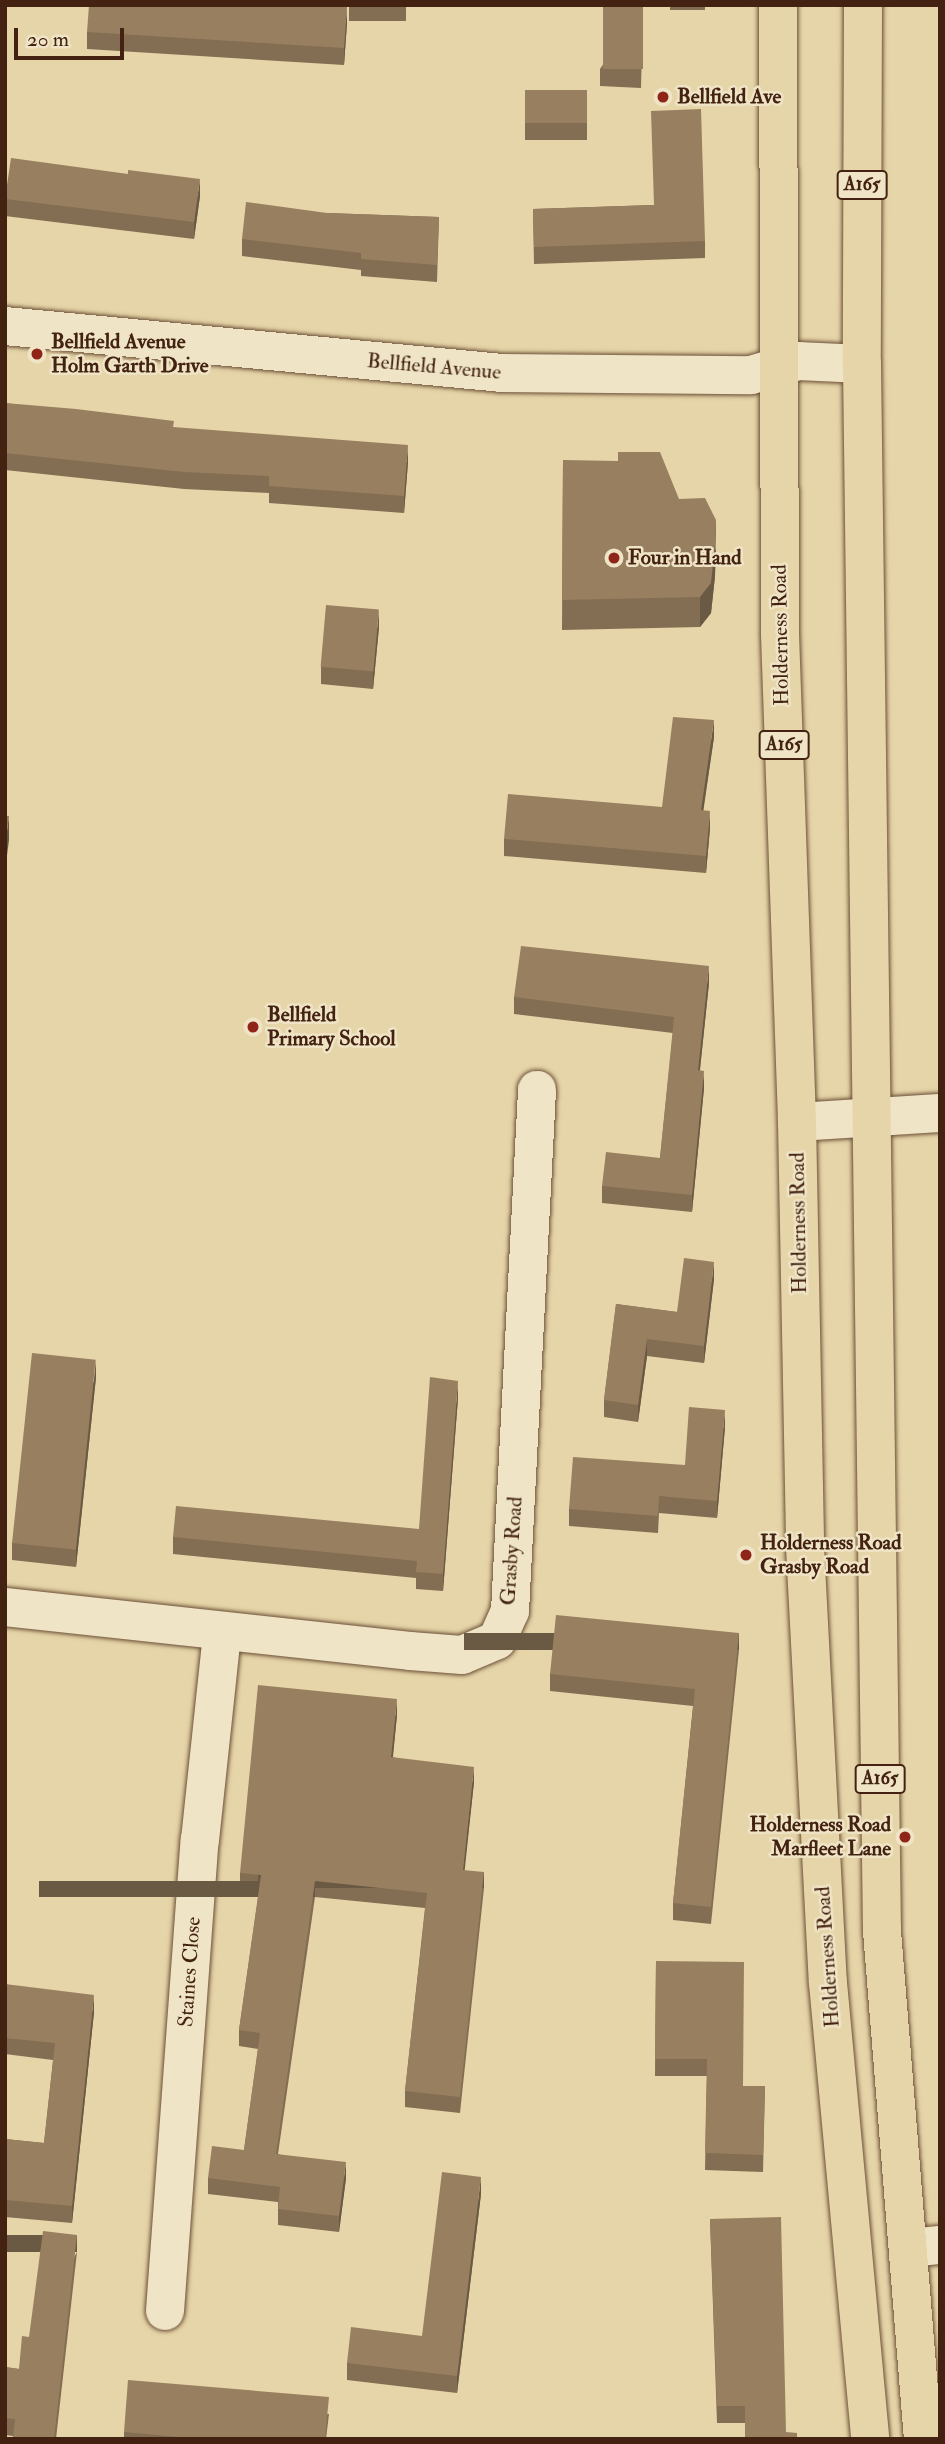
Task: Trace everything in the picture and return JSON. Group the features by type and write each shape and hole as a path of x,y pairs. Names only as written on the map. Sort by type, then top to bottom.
{"highway":[{"name":"Holderness Road","path":"778,5 776,368 780,634 797,1122 804,1547 827,1970 870,2439"},
{"name":"A165","path":"863,5 862,364 882,1931 925,2247 923,2439"}],"street":[{"name":"Bellfield Avenue","path":"5,326 466,371 751,375 798,361 862,364"},
{"name":"Grasby Road","path":"5,1607 222,1633 463,1655 496,1640 510,1611 537,1090"},
{"path":"797,1122 940,1113"},
{"name":"Staines Close","path":"164,2311 200,1840 222,1633"}],"building":[{"path":"89,5 347,6 344,48 87,32"},
{"path":"603,5 643,5 643,69 603,69"},
{"path":"525,90 587,90 587,123 525,123"},
{"path":"701,109 705,241 534,247 533,209 654,205 651,111"},
{"path":"11,158 128,174 128,170 200,179 194,222 5,199"},
{"path":"246,202 327,213 439,217 437,265 361,259 361,253 242,239"},
{"path":"5,403 174,421 173,427 408,445 404,496 269,486 269,476 184,472 5,453"},
{"path":"618,452 660,452 679,499 705,498 716,520 715,545 711,583 700,597 562,600 563,460 618,461"},
{"path":"326,605 379,610 373,671 321,667"},
{"path":"673,717 714,720 701,810 710,811 706,856 504,839 508,794 662,807"},
{"path":"5,816 9,816 5,846"},
{"path":"521,946 709,966 698,1070 704,1071 692,1195 602,1186 606,1152 660,1158 674,1017 514,997"},
{"path":"684,1258 714,1262 704,1346 647,1339 638,1405 604,1400 616,1304 677,1312"},
{"path":"32,1353 96,1360 76,1550 12,1543"},
{"path":"430,1377 458,1381 443,1574 416,1572 417,1561 173,1537 176,1506 419,1529"},
{"path":"689,1407 725,1410 717,1501 659,1496 658,1516 569,1509 573,1457 685,1465"},
{"path":"556,1615 739,1633 711,1907 673,1903 695,1689 550,1674"},
{"path":"258,1685 397,1699 391,1757 474,1767 463,1870 484,1872 460,2097 405,2091 427,1893 315,1881 276,2154 346,2162 339,2216 278,2209 280,2187 208,2178 212,2146 244,2150 260,2033 239,2030 261,1875 240,1873"},
{"path":"656,1961 744,1962 743,2086 765,2086 763,2155 705,2153 707,2059 655,2059"},
{"path":"5,1984 94,1995 72,2206 5,2200 5,2139 44,2143 55,2043 5,2038"},
{"path":"442,2172 481,2177 457,2376 347,2363 351,2327 422,2336"},
{"path":"781,2217 786,2432 797,2433 797,2439 745,2439 745,2406 717,2406 710,2219"},
{"path":"43,2231 77,2235 54,2439 13,2439 15,2419 5,2418 5,2367 19,2369 22,2336 29,2337"},
{"path":"128,2380 329,2397 325,2439 201,2439 124,2432"}],"place":[{"name":"Bellfield Ave","path":"663,97"},
{"name":"Bellfield Avenue Holm Garth Drive","path":"37,354"},
{"name":"Four in Hand","path":"614,558"},
{"name":"Bellfield Primary School","path":"253,1027"},
{"name":"Holderness Road Grasby Road","path":"746,1555"},
{"name":"Holderness Road Marfleet Lane","path":"905,1837"}]}
